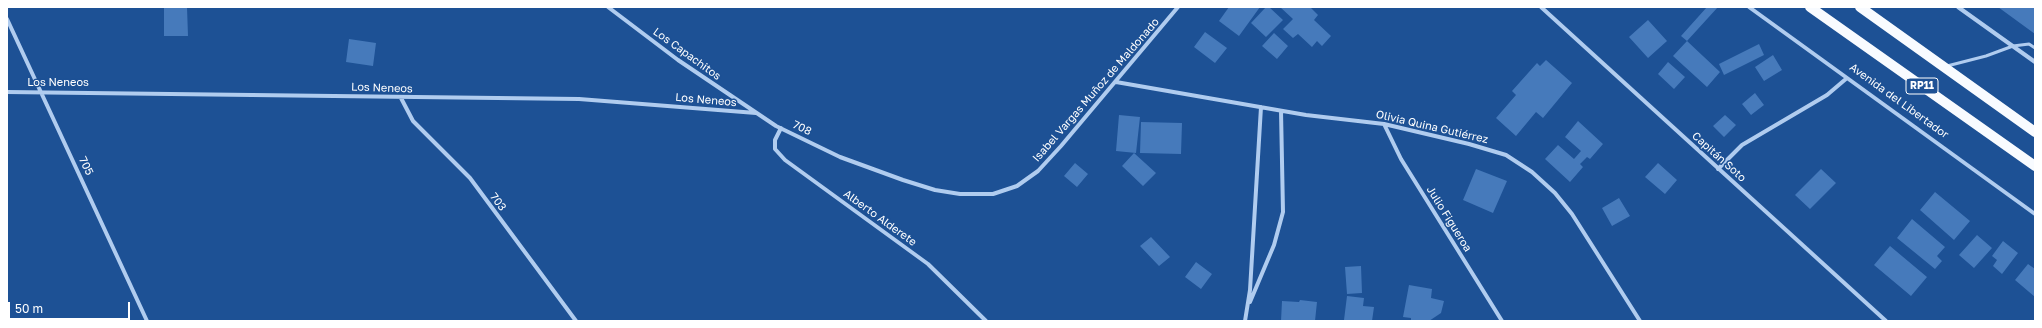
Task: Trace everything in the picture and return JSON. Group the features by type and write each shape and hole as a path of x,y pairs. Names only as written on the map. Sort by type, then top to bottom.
{"main road":[{"name":"RP11","path":"1810,7 2035,166"},
{"name":"RP11","path":"1860,7 1945,66 2035,132"}],"street":[{"name":"Los Capachitos","path":"608,7 678,60 756,113"},
{"name":"Isabel Vargas Muñoz de Maldonado","path":"840,157 935,190 960,194 993,194 1017,186 1038,171 1116,82 1178,7"},
{"name":"Capitán Soto","path":"1541,7 1884,320"},
{"name":"Avenida del Libertador","path":"1749,7 2035,214"},
{"path":"1958,7 2035,62"},
{"name":"705","path":"7,19 147,321"},
{"path":"1718,169 1742,145 1827,95 1847,78"},
{"name":"Olivia Quina Gutiérrez","path":"1116,82 1281,111 1384,124 1469,144 1506,155 1532,172 1555,193 1572,214 1640,321"},
{"name":"Los Neneos","path":"7,92 578,99 756,113"},
{"name":"703","path":"401,98 413,122 470,178 576,321"},
{"path":"1245,321 1248,306 1261,107"},
{"path":"1248,306 1274,245 1283,212 1281,111"},
{"name":"708","path":"756,113 781,128 840,157"},
{"name":"Julio Figueroa","path":"1384,124 1401,159 1502,321"},
{"name":"Alberto Alderete","path":"781,128 775,140 776,149 785,160 928,264 986,321"}],"lane":[{"path":"1945,66 1986,56 2013,46 2029,44 2035,48"}],"building":[{"path":"164,7 187,7 188,36 164,36"},
{"path":"1229,7 1260,7 1239,36 1219,21"},
{"path":"1266,7 1269,7 1283,20 1266,37 1251,23"},
{"path":"1280,7 1310,7 1318,15 1314,20 1331,36 1322,46 1317,41 1312,47 1298,34 1293,38 1283,29 1293,19"},
{"path":"1707,7 1718,7 1687,41 1681,36"},
{"path":"1998,7 2035,7 2035,34"},
{"path":"1648,20 1667,41 1648,58 1629,37"},
{"path":"1205,32 1227,48 1215,63 1194,47"},
{"path":"1274,33 1288,46 1277,59 1262,46"},
{"path":"349,39 376,43 373,66 346,62"},
{"path":"1687,41 1720,72 1707,87 1673,56"},
{"path":"1759,44 1764,55 1724,75 1719,64"},
{"path":"1773,55 1782,70 1764,81 1755,67"},
{"path":"1546,60 1572,83 1543,118 1536,112 1516,136 1496,118 1516,95 1512,91 1537,63 1540,66"},
{"path":"1668,62 1685,77 1674,89 1658,74"},
{"path":"1755,93 1764,105 1751,115 1742,104"},
{"path":"1119,115 1140,117 1136,153 1116,151"},
{"path":"1725,115 1736,125 1724,137 1713,126"},
{"path":"1578,121 1603,144 1590,159 1587,157 1580,164 1583,167 1570,182 1545,159 1558,145 1574,159 1581,151 1565,137"},
{"path":"1141,122 1182,123 1181,154 1140,153"},
{"path":"1134,153 1156,173 1143,186 1122,166"},
{"path":"1075,163 1088,174 1077,187 1064,176"},
{"path":"1658,163 1677,180 1665,194 1645,177"},
{"path":"1476,169 1507,181 1493,213 1463,200"},
{"path":"1821,169 1836,183 1810,209 1795,195"},
{"path":"1935,192 1970,221 1954,240 1920,210"},
{"path":"1619,198 1630,216 1612,226 1602,208"},
{"path":"1912,219 1945,247 1937,256 1942,261 1935,269 1897,238"},
{"path":"1977,235 1992,248 1974,268 1959,255"},
{"path":"1151,237 1170,257 1159,266 1140,246"},
{"path":"2003,241 2018,253 2002,274 1993,266 1997,260 1992,256"},
{"path":"1890,246 1927,277 1911,296 1874,265"},
{"path":"1196,262 1212,274 1201,289 1185,277"},
{"path":"2028,264 2035,269 2035,297 2015,280"},
{"path":"1361,266 1362,293 1347,294 1345,267"},
{"path":"1409,285 1432,289 1431,298 1444,301 1441,313 1429,321 1411,321 1411,318 1403,317"},
{"path":"1347,296 1364,298 1363,306 1374,307 1372,321 1344,320"},
{"path":"1300,300 1317,302 1315,321 1281,321 1282,301 1299,302"}]}
